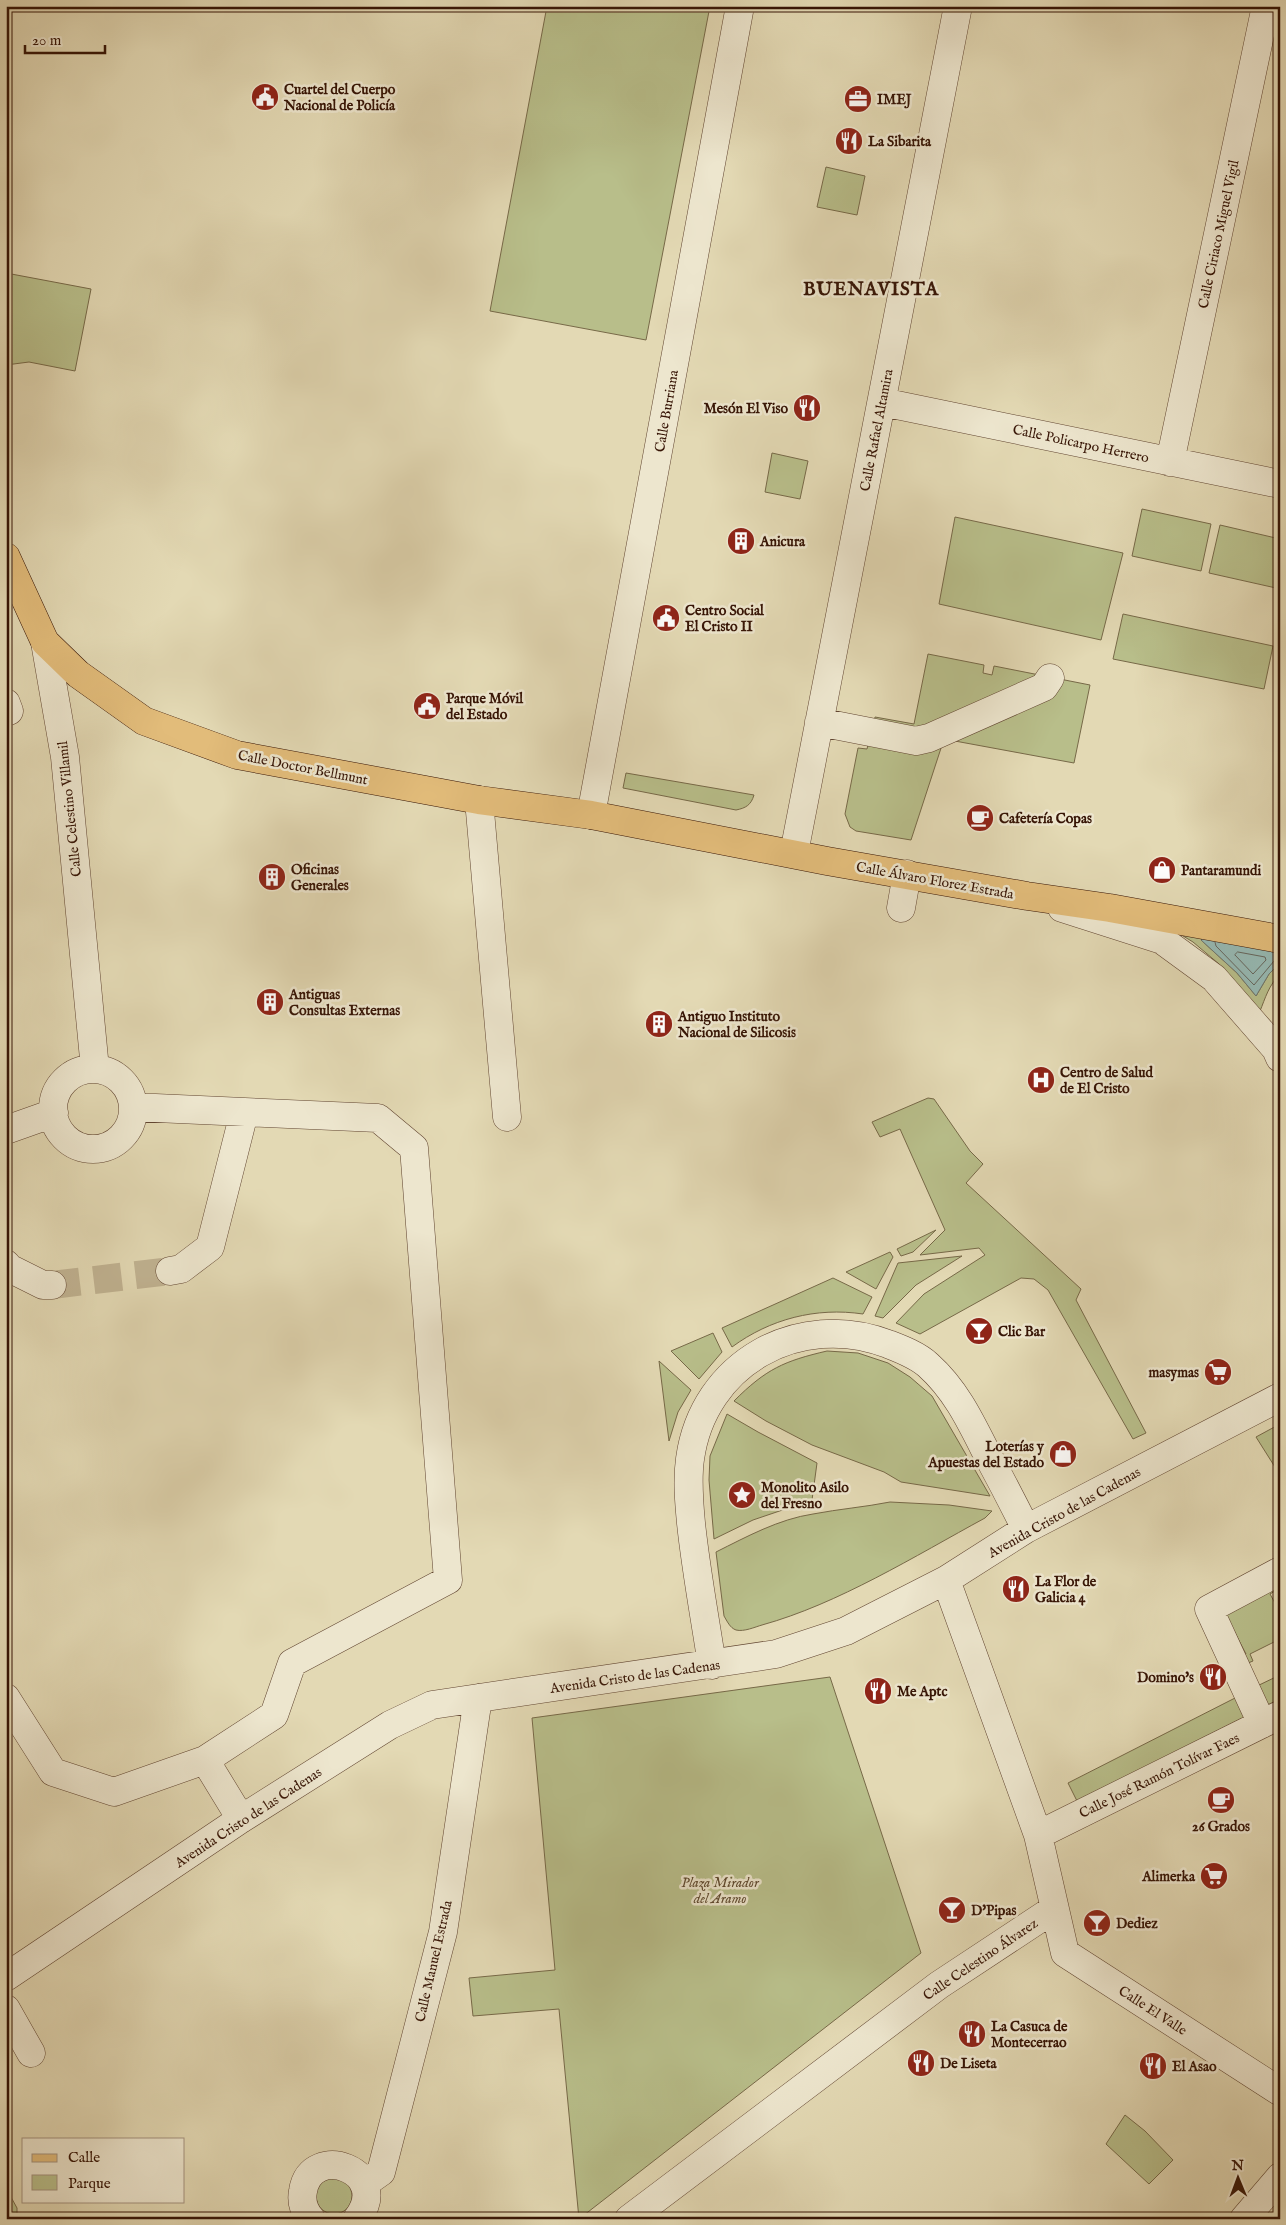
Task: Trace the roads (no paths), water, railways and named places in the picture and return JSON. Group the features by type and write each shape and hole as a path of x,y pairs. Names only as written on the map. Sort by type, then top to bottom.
{"main road":[{"name":"Calle Celestino Villamil","path":"6,557 45,642"},
{"name":"Calle Doctor Bellmunt","path":"45,642 78,674 144,721 237,755 479,800 591,815"},
{"name":"Calle Álvaro Florez Estrada","path":"591,815 1027,896 1110,908 1280,939"}],"street":[{"name":"Calle Burriana","path":"591,815 740,6"},
{"name":"Calle Rafael Altamira","path":"794,853 958,6"},
{"name":"Calle Ciriaco Miguel Vigil","path":"1170,462 1266,6"},
{"name":"Calle Policarpo Herrero","path":"882,402 1280,484"},
{"name":"Calle Celestino Villamil","path":"45,642 65,757 95,1069"},
{"path":"819,722 916,741 929,738 1044,687 1050,678"},
{"path":"6,703 9,711 6,712"},
{"path":"479,800 507,1117"},
{"path":"901,908 907,874"},
{"path":"1027,896 1162,940 1214,978 1278,1047"},
{"path":"95,1069 107,1071 117,1076 126,1085 131,1095 133,1107 132,1120 116,1142 103,1147 89,1148 76,1145 57,1126 54,1099 60,1086 69,1076 82,1070 95,1069"},
{"path":"6,1698 53,1772 114,1792 205,1760 274,1715 292,1663 448,1580 414,1148 378,1118 133,1107"},
{"path":"6,1130 54,1112"},
{"path":"170,1270 180,1269 210,1248 244,1113"},
{"path":"6,1264 9,1268 44,1285 52,1285"},
{"path":"712,1665 694,1548 689,1494 690,1459 699,1424 714,1396 728,1376 748,1359 774,1345 797,1337 824,1333 850,1334 883,1342 926,1363 945,1381 961,1403 1026,1529"},
{"name":"Avenida Cristo de las Cadenas","path":"6,1977 241,1819 390,1725 432,1705 776,1654 846,1631 946,1580 1026,1529 1280,1397"},
{"path":"1271,1719 1209,1609 1280,1571"},
{"path":"946,1580 1038,1835 1054,1909"},
{"name":"Calle Manuel Estrada","path":"364,2184 381,2172 443,1932 478,1698"},
{"name":"Calle José Ramón Tolívar Faes","path":"1038,1835 1271,1719"},
{"path":"205,1760 241,1819"},
{"name":"Calle El Valle","path":"1054,1909 1065,1953 1279,2093"},
{"name":"Calle Celestino Álvarez","path":"629,2219 939,1985 1054,1909"},
{"path":"6,2009 31,2054"},
{"path":"311,2219 304,2207 302,2196 304,2186 309,2176 320,2168 332,2164 345,2166 356,2173 364,2184 366,2200 364,2210 357,2219"},
{"path":"1244,2219 1280,2173"}],"water":[{"path":"1206,934 1280,948 1280,963 1269,974 1256,996 1237,973 1201,940"}],"tunnel":[{"path":"52,1285 170,1271"}],"place":[{"name":"Cuartel del Cuerpo Nacional de Policía","path":"265,97"},
{"name":"IMEJ","path":"858,99"},
{"name":"La Sibarita","path":"849,141"},
{"name":"Mesón El Viso","path":"807,408"},
{"name":"Anicura","path":"741,541"},
{"name":"Centro Social El Cristo II","path":"666,618"},
{"name":"Parque Móvil del Estado","path":"427,706"},
{"name":"Cafetería Copas","path":"980,818"},
{"name":"Pantaramundi","path":"1162,870"},
{"name":"Oficinas Generales","path":"272,877"},
{"name":"Antiguas Consultas Externas","path":"270,1002"},
{"name":"Antiguo Instituto Nacional de Silicosis","path":"659,1024"},
{"name":"Centro de Salud de El Cristo","path":"1041,1080"},
{"name":"Clic Bar","path":"979,1331"},
{"name":"masymas","path":"1218,1372"},
{"name":"Loterías y Apuestas del Estado","path":"1063,1454"},
{"name":"Monolito Asilo del Fresno","path":"742,1495"},
{"name":"La Flor de Galicia 4","path":"1016,1589"},
{"name":"Domino's","path":"1213,1677"},
{"name":"Me Aptc","path":"878,1691"},
{"name":"26 Grados","path":"1221,1800"},
{"name":"Alimerka","path":"1214,1876"},
{"name":"D'Pipas","path":"952,1910"},
{"name":"Dediez","path":"1097,1923"},
{"name":"La Casuca de Montecerrao","path":"972,2034"},
{"name":"De Liseta","path":"921,2063"},
{"name":"El Asao","path":"1153,2066"}],"district":[{"name":"BUENAVISTA","path":"871,288"}],"park label":[{"name":"Plaza Mirador del Aramo","path":"720,1890"}]}
